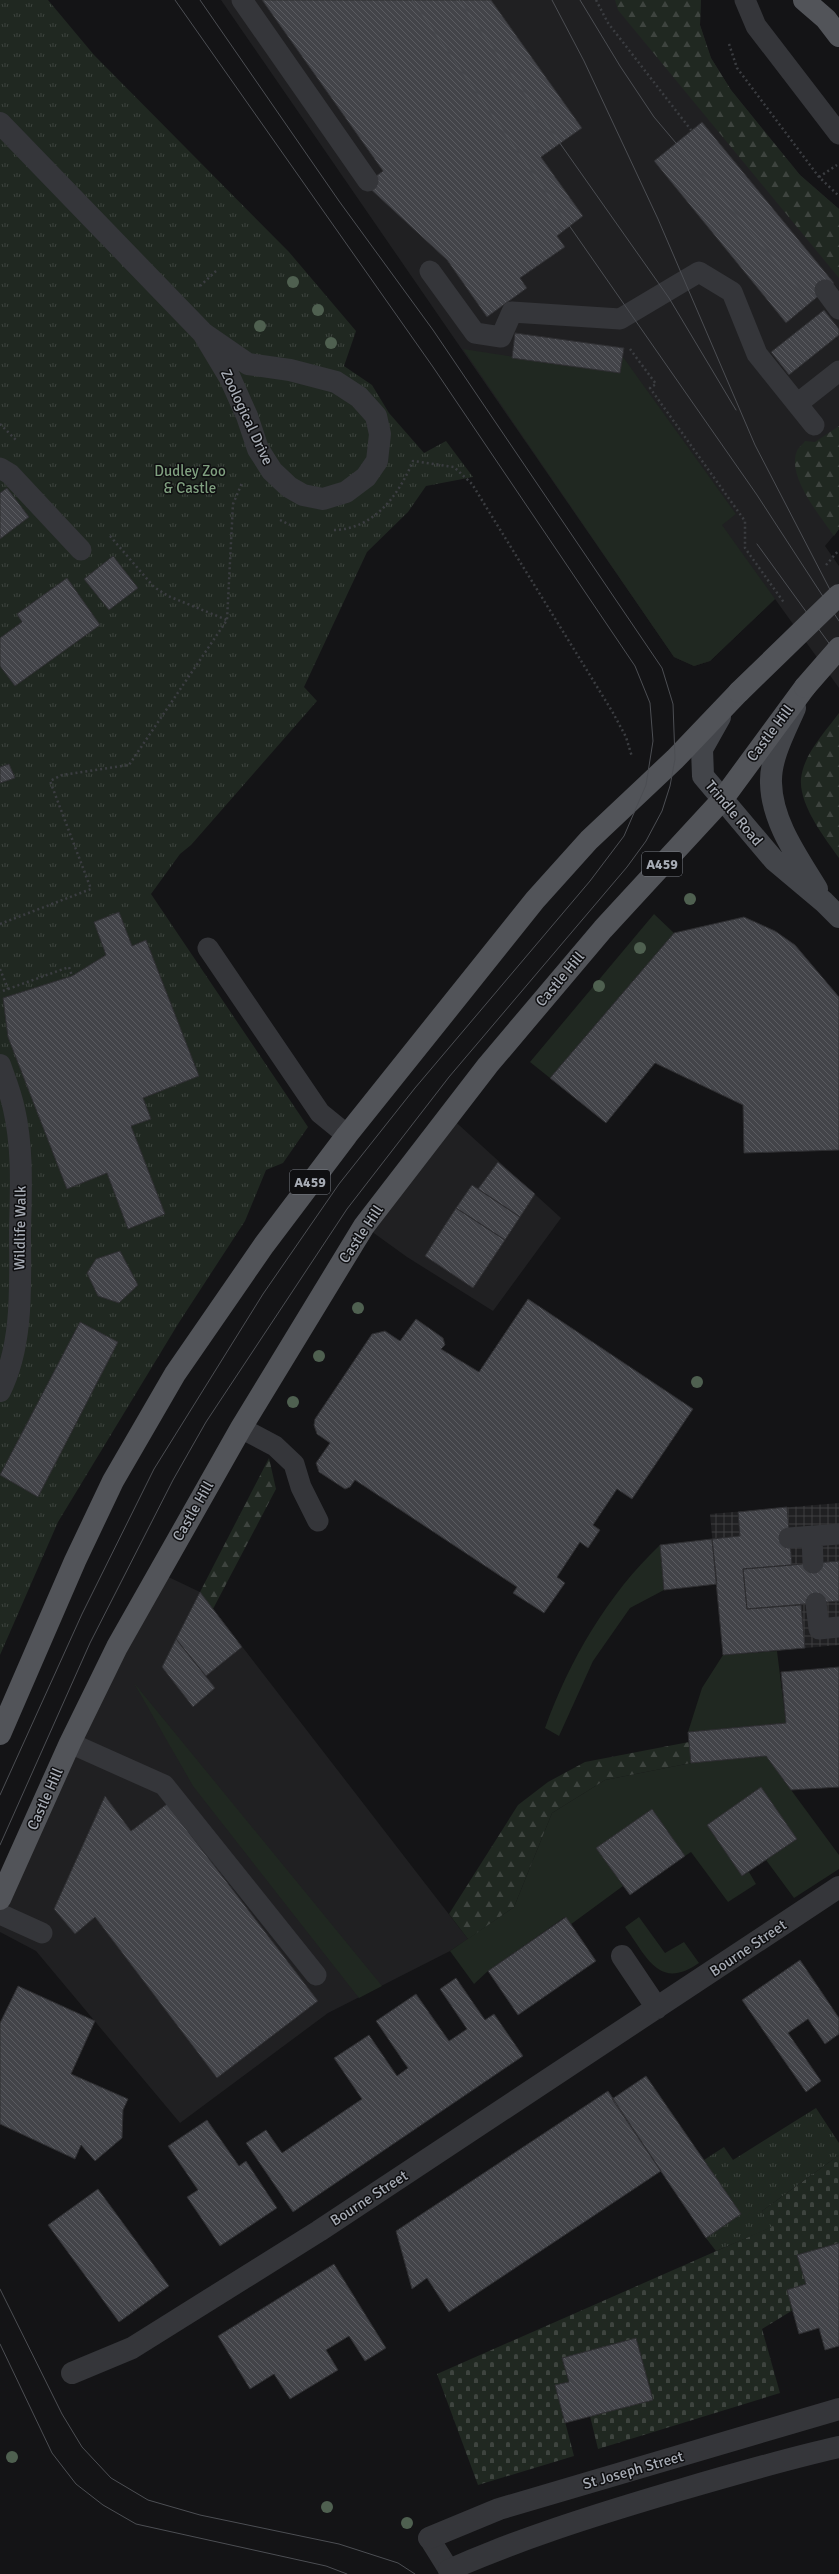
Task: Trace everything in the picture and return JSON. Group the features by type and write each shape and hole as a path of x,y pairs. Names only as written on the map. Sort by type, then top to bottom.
{"main road":[{"path":"804,0 826,19 839,36"},
{"name":"A459","path":"0,1734 75,1561 113,1481 175,1374 264,1245 347,1135 535,900 589,840 675,759 733,698 839,595"},
{"name":"Castle Hill","path":"0,1899 70,1743 117,1647 241,1428 364,1226 448,1114 603,929 722,800 778,733 805,687 839,648"},
{"name":"Trindle Road","path":"733,698 702,749 703,776 774,860 824,902 839,917"},
{"name":"Trindle Road","path":"778,733 777,751 771,782 775,810 791,846 824,902"}],"street":[{"name":"Zoological Drive","path":"0,123 203,333 248,364 290,370 336,382 359,397 376,416 380,434 377,461 366,477 346,492 323,499 303,495 289,487 272,471 258,449 247,416 230,378 203,333"},
{"name":"Wildlife Walk","path":"0,1065 14,1108 20,1157 20,1217 16,1337 6,1380 0,1391"},
{"name":"Bourne Street","path":"72,2373 132,2348 319,2231 839,1887"},
{"path":"622,1956 657,2008"},
{"name":"St Joseph Street","path":"429,2538 499,2509 839,2409"},
{"path":"449,2570 492,2551 582,2519 784,2460 839,2447"}],"lane":[{"path":"242,0 368,181"},
{"path":"745,0 756,26 839,134"},
{"path":"430,271 475,333 501,337 512,312 620,320 699,272 732,292 757,354 814,425"},
{"path":"825,290 839,309"},
{"path":"797,404 839,371"},
{"path":"0,468 10,474 81,550"},
{"path":"208,948 320,1114 347,1135"},
{"path":"241,1428 275,1446 294,1464 301,1488 318,1521"},
{"path":"789,1538 839,1534"},
{"path":"812,1536 813,1563"},
{"path":"816,1603 820,1628"},
{"path":"70,1743 164,1785 316,1975"},
{"path":"0,1914 42,1933"},
{"path":"429,2538 449,2570"}],"path":[{"path":"596,0 608,23 691,130"},
{"path":"727,38 737,68 819,177 839,196"},
{"path":"819,177 839,163"},
{"path":"196,290 216,271"},
{"path":"626,343 656,384 650,388 746,521 745,548 790,611"},
{"path":"0,424 22,445"},
{"path":"413,461 454,467 472,484 612,711 626,737 633,761"},
{"path":"0,924 91,889 50,781 62,775 129,765 227,620 233,504 243,482"},
{"path":"107,533 154,587 168,596 227,620"},
{"path":"0,992 69,967 72,976"},
{"path":"0,968 8,990"}],"shaded area":[{"path":"221,0 701,0 700,25 711,58 731,90 800,175 839,209 839,529 825,546 839,566 839,688 775,599 710,661 694,666 674,657"},
{"path":"448,1115 561,1218 493,1311 407,1257 364,1226"},
{"path":"839,1503 839,1645 723,1655 710,1514"},
{"path":"158,1572 200,1592 468,1939 450,1951 328,2013 180,2123 36,1951 0,1932 0,1899"}],"green space":[{"name":"Dudley Zoo & Castle","path":"0,0 48,0 94,55 289,252 356,331 344,366 372,385 389,413 424,453 446,441 473,477 426,486 408,512 367,552 304,687 317,701 191,845 180,854 151,894 308,1127 283,1163 266,1170 245,1221 178,1324 58,1522 0,1655"},
{"path":"615,0 701,0 700,25 711,58 731,90 800,175 839,209 839,278 618,10"},
{"path":"463,349 620,373 623,357 736,514 722,525 775,599 710,661 694,666 674,657"},
{"path":"839,426 839,529 834,536 806,496 796,472 795,461 798,450 805,441 815,442"},
{"path":"839,713 839,858 820,831 808,810 801,789 801,779 810,753"},
{"path":"654,914 674,933 550,1078 530,1062"},
{"path":"269,1458 276,1489 213,1609 200,1592"},
{"path":"660,1545 664,1590 630,1608 593,1661 559,1736 545,1728 566,1678 592,1630 623,1585"},
{"path":"777,1651 786,1723 688,1732 702,1688 723,1655"},
{"path":"134,1683 382,1986 359,1998 193,1786"},
{"path":"689,1742 691,1763 605,1780 552,1813 514,1907 468,1939 449,1914 518,1805 548,1782 585,1762"},
{"path":"766,1756 839,1855 839,1869 794,1898 766,1860 797,1839 761,1788 707,1825 742,1876 749,1872 756,1884 728,1902 691,1852 685,1856 652,1809 597,1848 623,1886 570,1925 565,1917 488,1971 474,1984 450,1951 514,1907 552,1813 605,1780 691,1763"},
{"path":"639,1917 665,1953 684,1942 699,1963 685,1971 674,1973 664,1972 655,1967 625,1927"},
{"path":"816,2108 839,2143 839,2155 762,2211 772,2227 716,2251 706,2238 741,2214 704,2160 724,2147 733,2160"},
{"path":"839,2155 839,2243 797,2255 806,2284 793,2310 762,2329 780,2393 598,2449 590,2416 653,2399 636,2338 563,2358 569,2382 557,2391 574,2456 478,2485 437,2374 771,2227 762,2211"}],"building":[{"path":"262,0 491,0 582,128 541,157 583,216 557,236 565,247 520,278 527,288 487,317 447,260 365,184 383,171"},
{"path":"702,122 834,283 786,323 654,161"},
{"path":"824,310 839,329 839,335 789,375 771,352"},
{"path":"515,333 624,348 620,373 512,358"},
{"path":"7,488 29,517 0,539 0,493"},
{"path":"113,556 138,588 109,610 84,579"},
{"path":"67,578 100,625 15,686 0,666 0,638 22,622 17,614"},
{"path":"9,764 15,778 0,783 0,767"},
{"path":"119,912 132,946 146,940 199,1076 143,1098 151,1119 131,1126 165,1214 128,1229 107,1173 67,1189 8,1037 3,998 72,976 106,955 94,922"},
{"path":"744,917 775,931 795,945 839,997 839,1150 744,1153 743,1105 655,1063 606,1123 550,1078 674,933"},
{"path":"498,1162 535,1194 520,1217 478,1189"},
{"path":"472,1185 520,1217 505,1240 456,1208"},
{"path":"456,1208 505,1240 473,1288 425,1256"},
{"path":"120,1251 138,1285 119,1303 98,1296 87,1273 96,1259"},
{"path":"528,1299 693,1409 632,1499 617,1489 593,1525 600,1530 588,1548 580,1542 557,1577 565,1583 544,1613 513,1593 517,1587 355,1480 350,1487 345,1489 319,1472 316,1463 330,1443 317,1434 314,1425 315,1419 372,1334 385,1331 400,1341 416,1319 443,1338 445,1345 441,1349 479,1372"},
{"path":"80,1322 118,1342 38,1497 0,1475"},
{"path":"787,1507 792,1565 743,1569 747,1609 801,1605 805,1648 723,1655 712,1539 740,1536 738,1512"},
{"path":"712,1539 717,1584 664,1590 660,1545"},
{"path":"839,1561 839,1601 747,1609 743,1569"},
{"path":"200,1592 242,1647 206,1676 176,1639"},
{"path":"176,1639 215,1688 193,1707 162,1667"},
{"path":"839,1667 839,1787 791,1790 766,1756 691,1763 688,1732 786,1723 781,1672"},
{"path":"761,1787 797,1839 742,1876 707,1825"},
{"path":"105,1796 131,1831 167,1804 318,2001 217,2078 95,1917 75,1934 54,1909"},
{"path":"652,1809 685,1856 630,1895 596,1848"},
{"path":"566,1917 596,1961 518,2015 488,1971"},
{"path":"800,1960 839,2018 839,2034 825,2044 808,2019 788,2033 821,2081 806,2092 742,2000"},
{"path":"456,1978 485,2020 494,2014 523,2056 293,2212 246,2143 266,2130 282,2153 362,2099 334,2058 369,2035 397,2076 408,2068 376,2021 416,1994 449,2041 467,2029 440,1989"},
{"path":"18,1986 95,2021 71,2074 128,2099 123,2110 122,2138 95,2161 81,2145 75,2159 0,2124 0,2023"},
{"path":"646,2076 741,2214 706,2238 612,2099"},
{"path":"608,2091 661,2171 449,2312 427,2278 412,2289 396,2231"},
{"path":"207,2120 239,2166 246,2161 277,2208 220,2246 187,2197 198,2190 168,2146"},
{"path":"98,2189 169,2286 119,2322 48,2225"},
{"path":"839,2243 839,2346 825,2350 819,2328 799,2334 787,2290 806,2284 797,2255"},
{"path":"334,2264 386,2348 365,2361 349,2336 326,2350 338,2370 290,2399 274,2374 250,2389 218,2336"},
{"path":"636,2338 653,2400 565,2423 555,2385 569,2382 562,2358"}],"tram line":[{"path":"0,1795 82,1614 154,1469 263,1294 339,1184 415,1088 590,881 624,836 646,785 653,741 650,703 635,666 433,367 175,0"},
{"path":"0,1845 90,1643 173,1480 206,1422 347,1209 449,1077 627,867 646,841 662,811 670,786 675,759 673,704 662,668 433,330 339,201 200,0"},
{"path":"412,0 757,495 839,621"},
{"path":"459,0 669,298 736,410"},
{"path":"552,0 584,61 658,219 755,445 839,607"},
{"path":"580,0 620,66 654,117 800,290"},
{"path":"757,544 839,657"},
{"path":"0,2289 62,2414 82,2447 111,2478 148,2500 200,2515 339,2544 398,2563 415,2574"},
{"path":"0,2344 52,2453 76,2484 103,2505 136,2524 326,2566 347,2574"}]}
